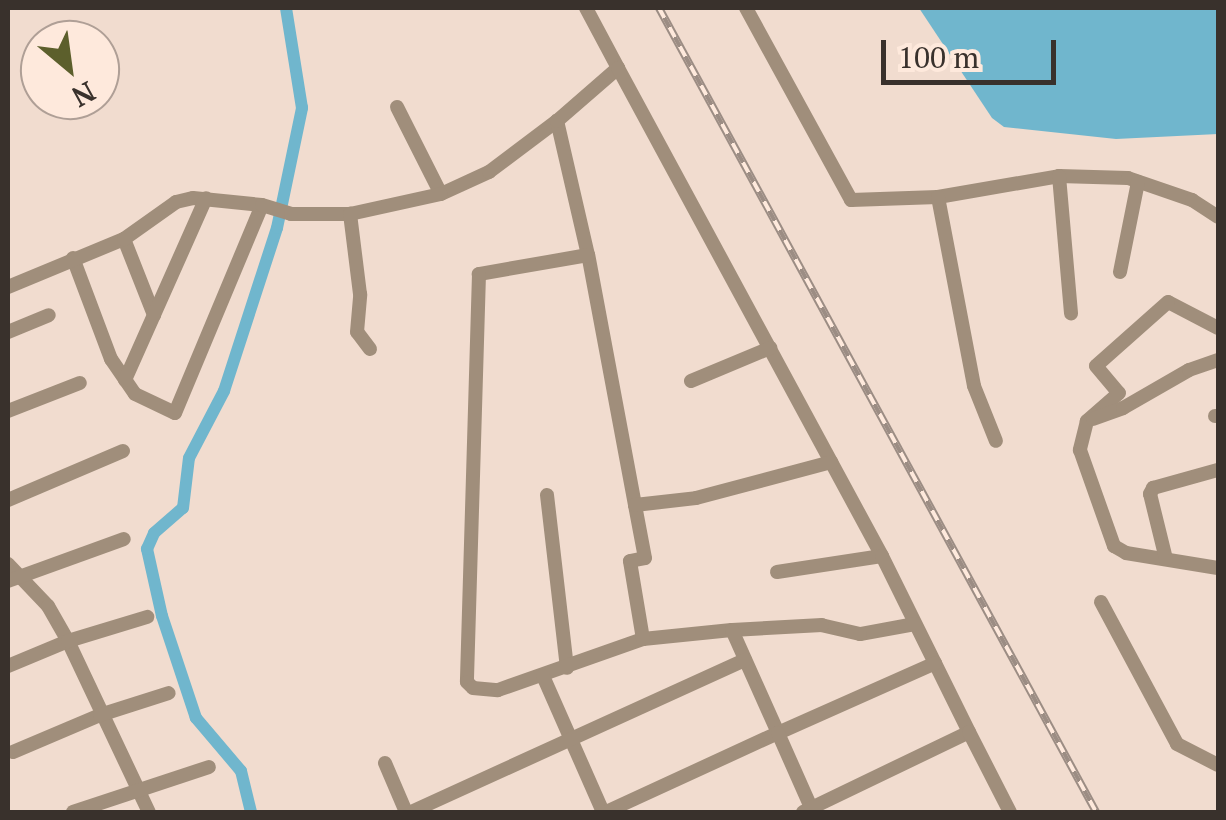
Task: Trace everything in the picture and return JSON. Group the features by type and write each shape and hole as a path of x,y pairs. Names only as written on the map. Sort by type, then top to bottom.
{"street":[{"path":"586,8 882,556 1010,812"},
{"path":"746,8 851,200 938,197 1059,176 1138,182 1192,200 1218,217"},
{"path":"8,286 124,239 176,202 206,198 265,206 285,213 350,214 441,194 490,172 618,68"},
{"path":"396,107 441,194"},
{"path":"557,121 588,255 645,558 630,561 643,639"},
{"path":"1059,176 1071,313"},
{"path":"1120,272 1138,182"},
{"path":"938,197 974,386 996,442"},
{"path":"125,380 206,198"},
{"path":"73,258 111,358 125,380 135,394 176,413 265,206"},
{"path":"350,214 360,294 356,332 370,349"},
{"path":"124,239 154,316"},
{"path":"588,255 479,274 467,682 473,688 498,690 643,639 822,625 860,634 916,624"},
{"path":"1218,328 1168,302 1096,366 1119,393 1088,421 1080,450 1114,546 1218,568"},
{"path":"8,332 49,315"},
{"path":"691,381 770,348"},
{"path":"1088,421 1123,408 1189,370 1218,360"},
{"path":"8,411 80,383"},
{"path":"8,500 123,451"},
{"path":"635,505 696,498 831,462"},
{"path":"1166,559 1150,494 1153,488 1218,470"},
{"path":"547,495 567,668"},
{"path":"8,581 124,539"},
{"path":"777,572 882,556"},
{"path":"8,564 23,577 68,641 100,716 149,812"},
{"path":"1101,602 1177,744 1218,766"},
{"path":"8,666 68,641 147,616"},
{"path":"732,630 809,811 969,732"},
{"path":"385,763 408,812 745,660"},
{"path":"542,676 604,812 935,663"},
{"path":"14,752 100,716 169,693"},
{"path":"73,812 210,767"}],"water":[{"path":"919,8 1218,8 1218,134 1116,139 1004,127 992,118"}],"waterway":[{"path":"251,812 241,771 196,718 162,616 147,549 154,533 183,508 189,458 224,391 277,228 302,108 286,8"}],"railway":[{"path":"659,8 1096,812"}]}
